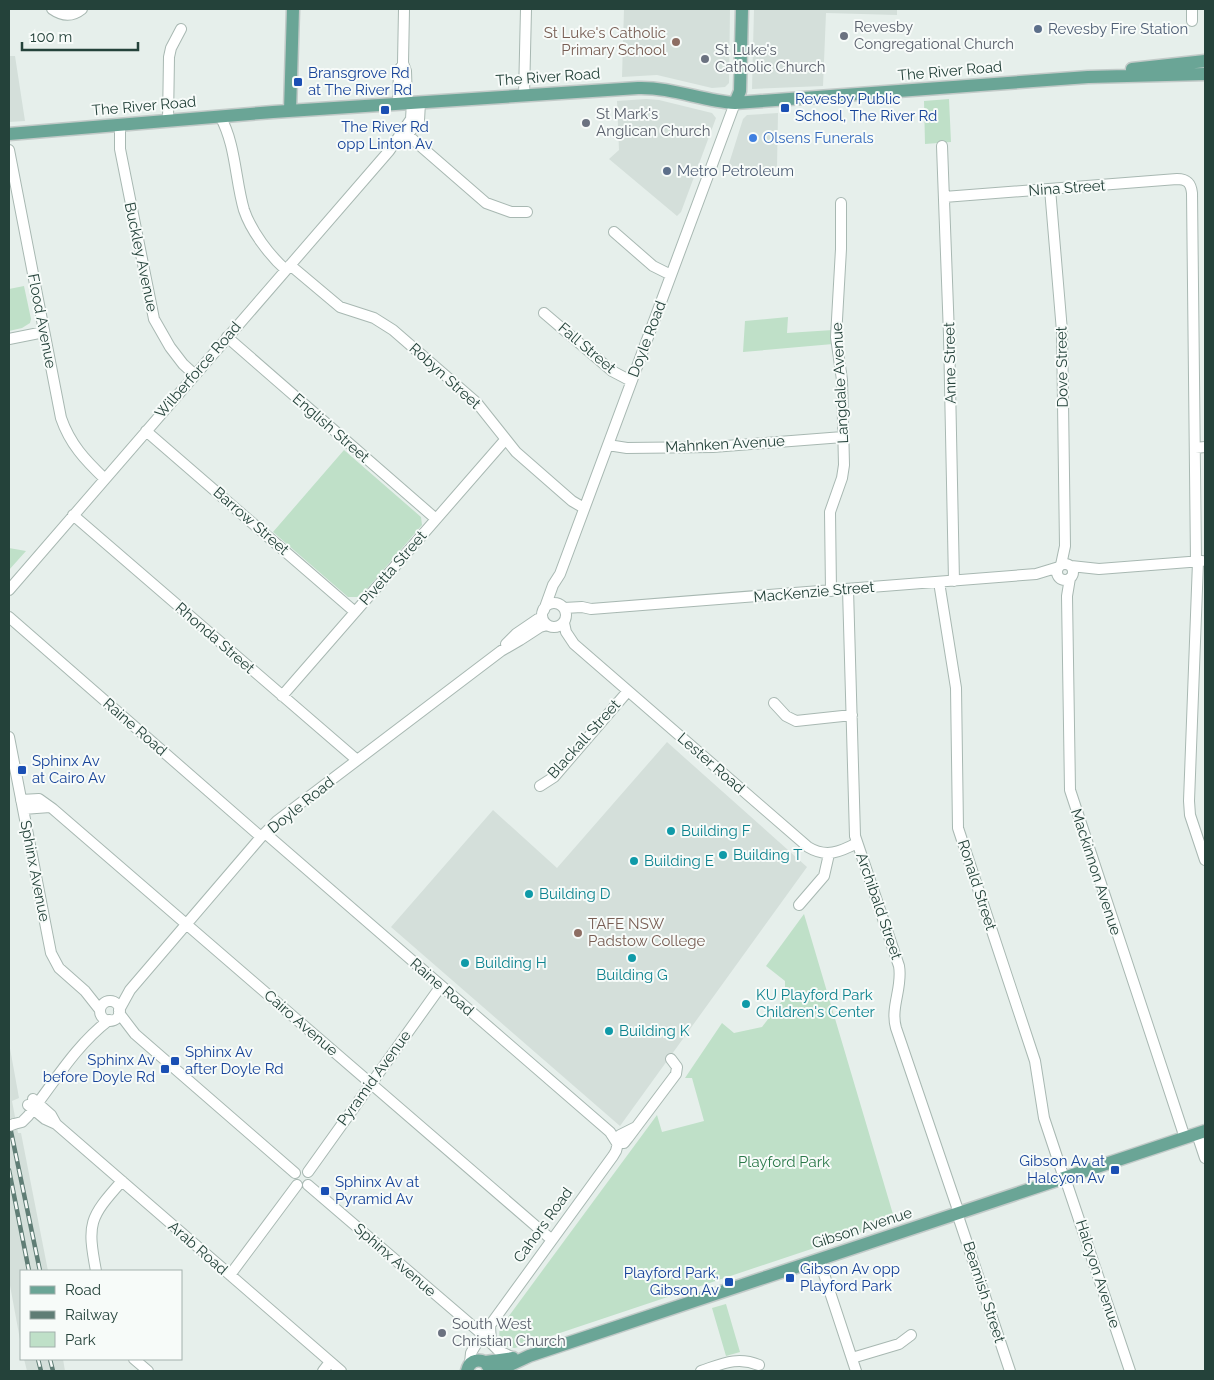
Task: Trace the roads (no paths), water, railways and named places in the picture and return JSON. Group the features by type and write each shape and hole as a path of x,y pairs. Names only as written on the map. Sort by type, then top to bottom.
{"main road":[{"path":"290,111 292,9"},
{"path":"735,103 740,91 742,9"},
{"name":"The River Road","path":"1088,77 1134,69 1205,61"},
{"name":"The River Road","path":"9,134 409,102 654,87 735,103 1088,77 1205,74"},
{"name":"Gibson Avenue","path":"497,1371 529,1356 1196,1134"},
{"name":"Gibson Avenue","path":"475,1367 529,1356"}],"street":[{"path":"52,9 66,15 82,9"},
{"name":"Wilberforce Road","path":"9,590 388,151 419,121 409,102 406,71 403,63 404,9"},
{"path":"524,96 526,9"},
{"path":"1192,9 1192,21"},
{"path":"168,120 170,53 181,30"},
{"name":"Doyle Road","path":"119,1011 130,990 263,835 278,821 501,651 537,628 546,619 553,585 560,574 735,103"},
{"path":"230,142 234,115"},
{"path":"220,116 230,142"},
{"name":"Buckley Avenue","path":"115,125 154,319 164,339 179,357 186,360 196,373"},
{"path":"405,133 486,203 511,212 527,212"},
{"name":"Robyn Street","path":"230,142 247,216 255,232 269,250 283,258 289,266 340,307 374,318 393,330 477,403 505,440 523,458 572,501 584,508"},
{"name":"Anne Street","path":"942,146 950,335 954,581"},
{"name":"Flood Avenue","path":"9,150 58,409 64,428 79,453 105,478"},
{"name":"Nina Street","path":"944,197 1178,179 1189,182 1192,193 1200,448"},
{"name":"Dove Street","path":"1050,189 1062,331 1065,566"},
{"name":"Langdale Avenue","path":"832,590 830,512 844,472 842,380 836,342 841,203"},
{"path":"614,232 653,266 671,275"},
{"name":"Fall Street","path":"544,313 612,371 631,381"},
{"path":"9,339 44,332"},
{"name":"English Street","path":"227,338 436,518"},
{"name":"Barrow Street","path":"146,431 355,612"},
{"name":"Mahnken Avenue","path":"608,445 627,448 713,447 843,437"},
{"name":"Pivetta Street","path":"282,696 505,440"},
{"path":"1200,448 1200,561 1189,801 1190,815 1205,860"},
{"name":"Rhonda Street","path":"73,515 357,760"},
{"name":"MacKenzie Street","path":"565,621 574,615 591,609 1036,574 1065,566 1099,569 1200,561"},
{"path":"1065,566 1073,573 1066,578 1057,574 1065,566"},
{"name":"MacKenzie Street","path":"1036,574 1066,578 1099,569"},
{"name":"Doyle Road","path":"560,574 559,598 562,606"},
{"name":"Mackinnon Avenue","path":"1066,578 1070,790 1205,1158"},
{"name":"Ronald Street","path":"939,582 956,688 958,828 1035,1062 1044,1118 1064,1178"},
{"name":"Archibald Street","path":"848,589 857,843 899,966 900,978 894,1016 896,1028 958,1213"},
{"path":"551,604 562,606 566,613 565,621 558,627 546,619 551,604"},
{"name":"MacKenzie Street","path":"562,606 591,609"},
{"name":"Raine Road","path":"9,617 610,1132 617,1143"},
{"name":"Lester Road","path":"546,619 564,639 574,644 804,844 816,851 829,854"},
{"name":"Lester Road","path":"565,621 566,632 574,644"},
{"name":"Blackall Street","path":"540,786 554,776 628,691"},
{"path":"774,702 786,716 796,721 852,715"},
{"name":"Sphinx Avenue","path":"9,737 52,952 59,968 85,991 100,1011"},
{"name":"Cairo Avenue","path":"22,805 50,807 552,1240"},
{"path":"798,905 824,876 829,854 839,852 857,843"},
{"name":"Pyramid Avenue","path":"308,1172 441,986"},
{"name":"Doyle Road","path":"110,1001 130,990"},
{"name":"Sphinx Avenue","path":"85,991 110,1001"},
{"path":"91,1034 102,1005 110,1001 116,1003 134,1034"},
{"path":"100,1011 103,1017 134,1034 295,1173"},
{"path":"12,1125 22,1122 46,1081 61,1068 91,1034 110,1020 116,1018 119,1011"},
{"name":"Cahors Road","path":"475,1367 473,1349 616,1151 617,1143 624,1143 676,1074 677,1067 671,1059"},
{"name":"Arab Road","path":"33,1104 45,1119 56,1124 341,1371"},
{"path":"302,1169 308,1172 311,1177 308,1185 302,1187 297,1185 294,1181 295,1173 302,1169"},
{"name":"Halcyon Avenue","path":"1064,1178 1130,1371"},
{"path":"96,1270 90,1238 92,1222 100,1205 122,1181"},
{"path":"230,1275 297,1185"},
{"name":"Sphinx Avenue","path":"308,1185 483,1335"},
{"name":"Beamish Street","path":"958,1213 1010,1371"},
{"path":"819,1259 856,1371"},
{"path":"491,1324 491,1342 499,1350 514,1358"},
{"path":"852,1358 899,1344 911,1335"},
{"path":"135,1360 148,1371"},
{"path":"701,1371 736,1360 745,1360 759,1365"},
{"path":"323,1371 330,1362"}],"railway":[{"path":"9,1122 40,1270"},
{"path":"9,1170 29,1270"},
{"path":"38,1360 41,1371"},
{"path":"50,1360 53,1371"}],"place":[{"name":"Revesby Fire Station","path":"1038,29"},
{"name":"Revesby Congregational Church","path":"844,36"},
{"name":"St Luke's Catholic Primary School","path":"676,42"},
{"name":"St Luke's Catholic Church","path":"705,59"},
{"name":"Bransgrove Rd at The River Rd","path":"298,82"},
{"name":"Revesby Public School, The River Rd","path":"785,108"},
{"name":"The River Rd opp Linton Av","path":"385,110"},
{"name":"St Mark's Anglican Church","path":"586,123"},
{"name":"Olsens Funerals","path":"753,138"},
{"name":"Metro Petroleum","path":"667,171"},
{"name":"Sphinx Av at Cairo Av","path":"22,770"},
{"name":"Building F","path":"671,831"},
{"name":"Building T","path":"723,855"},
{"name":"Building E","path":"634,861"},
{"name":"Building D","path":"529,894"},
{"name":"TAFE NSW Padstow College","path":"578,933"},
{"name":"Building G","path":"632,958"},
{"name":"Building H","path":"465,963"},
{"name":"KU Playford Park Children's Center","path":"746,1004"},
{"name":"Building K","path":"609,1031"},
{"name":"Sphinx Av after Doyle Rd","path":"175,1061"},
{"name":"Sphinx Av before Doyle Rd","path":"165,1069"},
{"name":"Gibson Av at Halcyon Av","path":"1115,1170"},
{"name":"Sphinx Av at Pyramid Av","path":"325,1191"},
{"name":"Gibson Av opp Playford Park","path":"790,1278"},
{"name":"Playford Park, Gibson Av","path":"729,1282"},
{"name":"South West Christian Church","path":"442,1333"}],"park label":[{"name":"Playford Park","path":"784,1162"}]}
